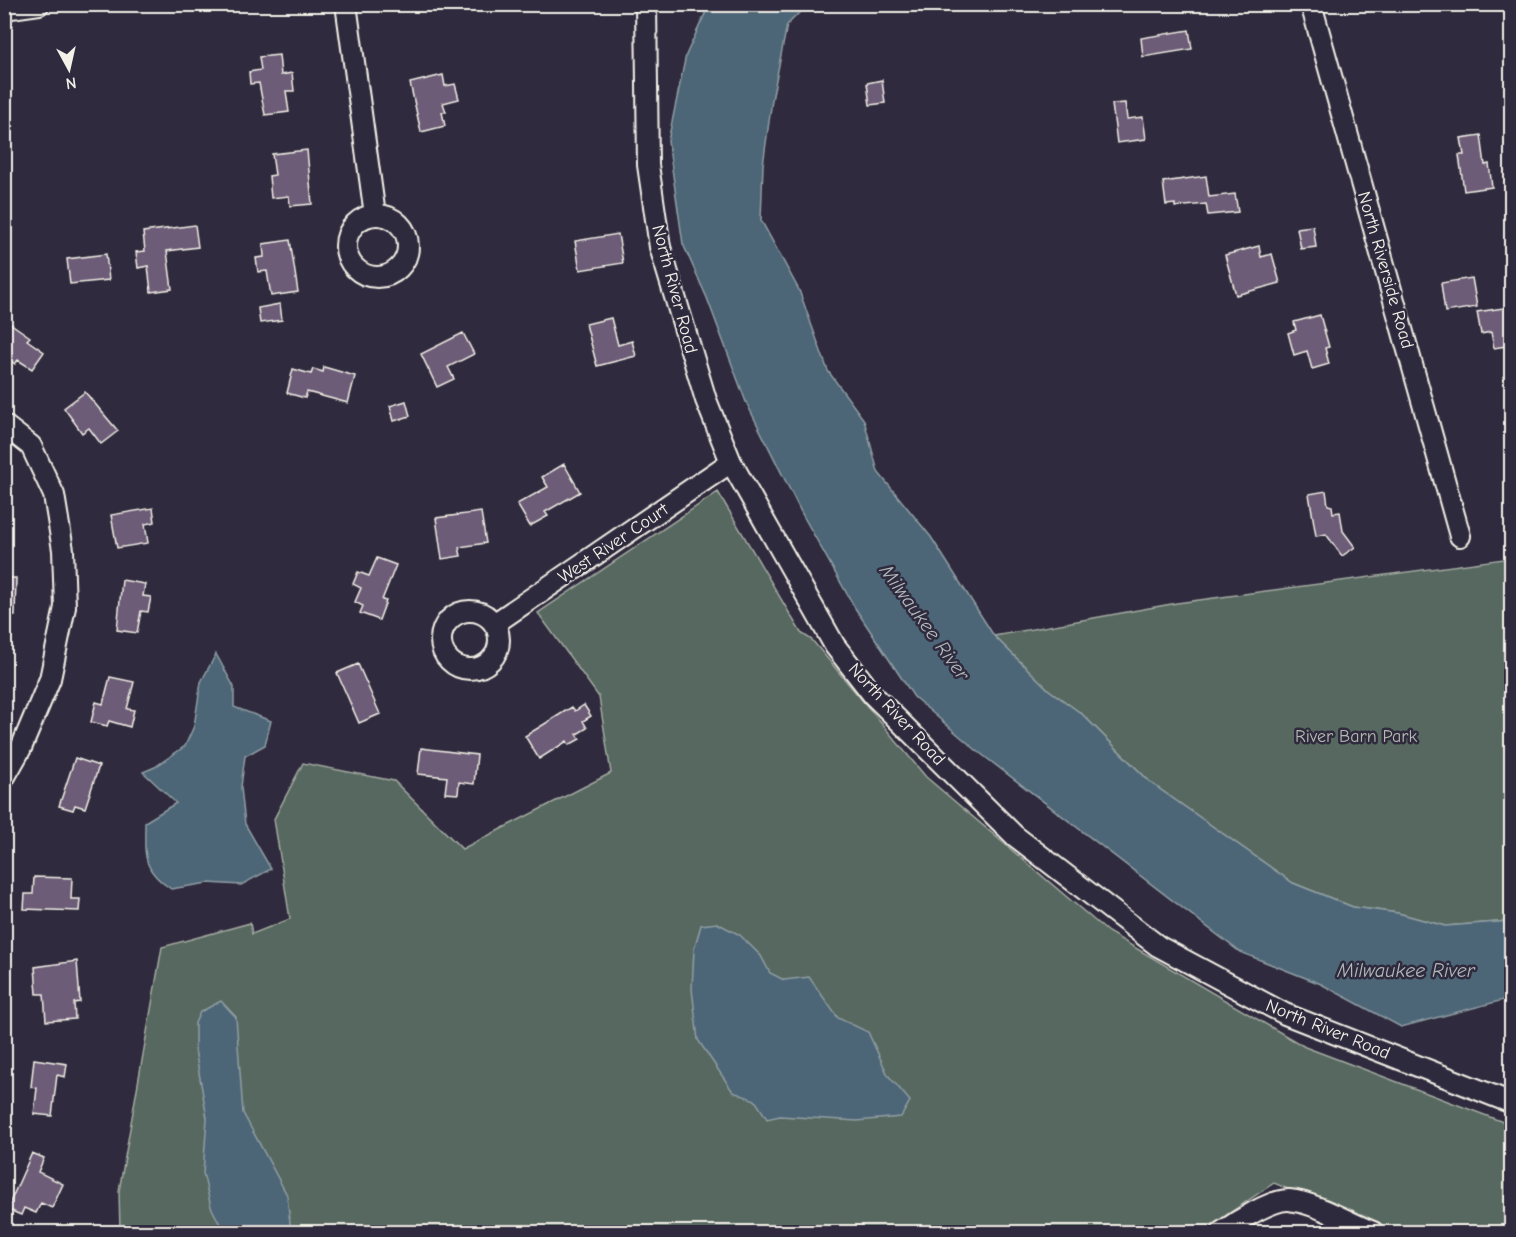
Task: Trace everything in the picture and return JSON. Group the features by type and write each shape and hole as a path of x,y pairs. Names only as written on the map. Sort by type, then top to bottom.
{"street":[{"path":"4,9 39,4"},
{"path":"346,4 375,215"},
{"name":"North River Road","path":"646,4 648,165 660,247 706,400 731,462 835,646 874,696 1015,836 1158,946 1285,1014 1512,1103"},
{"name":"North Riverside Road","path":"1311,4 1460,536"},
{"path":"4,425 31,446 54,495 63,550 65,607 50,679 21,748 4,778"},
{"name":"West River Court","path":"494,624 731,462"},
{"path":"1222,1233 1246,1215 1287,1200 1314,1208 1373,1233"}],"green space":[{"path":"718,492 801,633 812,640 926,777 1108,932 1305,1047 1511,1125 1511,1232 1392,1232 1274,1183 1201,1232 120,1232 119,1191 162,947 250,923 252,934 290,919 274,819 303,763 394,781 462,849 611,773 599,697 538,613"},
{"name":"River Barn Park","path":"1511,558 1511,921 1445,926 1398,913 1353,907 1293,883 1151,783 1082,714 1049,690 994,636 1177,603"}],"water":[{"name":"Milwaukee River","path":"709,5 807,5 787,25 772,100 763,165 761,220 799,290 828,371 864,420 878,472 931,537 994,636 1049,690 1082,714 1151,783 1293,883 1353,907 1398,913 1445,926 1511,921 1511,998 1401,1027 1321,984 1240,952 976,750 914,697 855,608 801,512 746,402 707,298 683,244 668,141 686,55"},
{"path":"216,654 234,687 234,707 271,721 265,745 245,756 241,787 245,824 271,869 241,885 208,883 171,889 154,875 150,868 145,852 145,822 176,803 143,772 155,767 185,746 194,726 201,682"},
{"path":"717,923 740,935 761,956 770,973 784,980 809,977 838,1018 868,1032 888,1075 910,1101 901,1117 857,1121 780,1116 767,1119 755,1100 733,1092 698,1040 692,989 694,949 701,925"},
{"path":"221,1001 236,1017 243,1113 287,1195 291,1232 224,1232 211,1207 203,1173 207,1118 195,1050 195,1023 200,1012"}],"building":[{"path":"1189,30 1192,49 1143,57 1141,38"},
{"path":"279,55 281,75 292,73 294,91 286,91 289,112 265,115 259,83 250,84 249,72 261,70 259,57"},
{"path":"443,75 445,86 455,84 459,99 443,103 446,112 442,112 445,126 421,132 410,83"},
{"path":"882,80 885,103 870,105 867,83"},
{"path":"1125,103 1127,119 1143,117 1146,139 1117,143 1112,104"},
{"path":"1481,135 1485,165 1489,164 1492,187 1464,191 1459,155 1464,155 1461,138"},
{"path":"307,150 312,204 290,206 289,196 271,198 269,176 275,175 272,154"},
{"path":"1206,176 1209,197 1235,194 1238,212 1208,215 1206,204 1175,207 1175,204 1166,205 1163,182"},
{"path":"195,225 198,247 167,251 172,289 151,292 148,266 138,268 136,252 145,251 143,232"},
{"path":"1313,226 1316,247 1301,249 1297,228"},
{"path":"618,234 623,263 580,270 575,241"},
{"path":"290,240 298,292 271,296 267,271 258,272 256,258 264,257 263,244"},
{"path":"1259,246 1261,257 1272,254 1280,283 1236,295 1225,255"},
{"path":"106,254 109,280 70,284 67,259"},
{"path":"1472,278 1477,307 1445,312 1441,283"},
{"path":"280,304 282,320 260,323 258,308"},
{"path":"1510,307 1512,345 1494,348 1491,332 1481,334 1477,312"},
{"path":"1320,315 1329,347 1325,348 1329,364 1312,369 1307,351 1294,355 1288,333 1296,330 1294,322"},
{"path":"611,318 618,345 632,341 636,356 597,366 586,324"},
{"path":"4,319 30,337 27,340 44,352 32,369 18,360 15,364 4,357"},
{"path":"463,333 474,354 448,367 454,379 437,387 421,354"},
{"path":"324,367 355,376 348,403 307,392 305,398 287,393 293,369 311,374 313,369 323,372"},
{"path":"85,392 118,431 101,444 89,428 82,433 64,408"},
{"path":"406,401 410,416 394,421 390,406"},
{"path":"564,464 580,492 545,512 548,516 530,526 517,504 548,487 542,477"},
{"path":"1326,491 1328,505 1332,506 1333,513 1340,512 1343,531 1355,547 1342,556 1326,534 1316,536 1309,494"},
{"path":"153,508 155,522 145,524 148,543 117,548 111,515"},
{"path":"481,512 486,543 459,547 461,556 442,559 436,518"},
{"path":"377,558 396,565 382,600 386,601 379,620 360,613 363,606 355,602 361,588 353,584 358,572 369,576"},
{"path":"4,578 16,578 15,616 4,615"},
{"path":"122,580 145,584 143,596 151,597 148,612 141,611 137,633 117,630"},
{"path":"358,664 380,714 359,723 337,673"},
{"path":"110,677 134,682 127,709 134,710 130,727 109,721 107,726 91,722 96,702 103,704"},
{"path":"584,705 591,716 583,721 587,728 577,734 580,739 569,745 567,741 539,759 525,736 572,707 575,711"},
{"path":"421,748 477,755 474,784 459,782 458,794 445,793 447,777 418,774"},
{"path":"75,758 99,766 85,808 75,805 73,810 59,806"},
{"path":"34,877 72,878 71,899 80,899 79,911 24,909 25,894 33,894"},
{"path":"77,961 80,1002 74,1003 75,1019 46,1021 44,994 37,994 35,967"},
{"path":"34,1059 67,1064 65,1077 57,1075 52,1116 34,1114 37,1088 31,1087"},
{"path":"32,1153 44,1158 38,1172 63,1184 52,1208 41,1203 36,1213 24,1208 21,1215 7,1209"}]}
